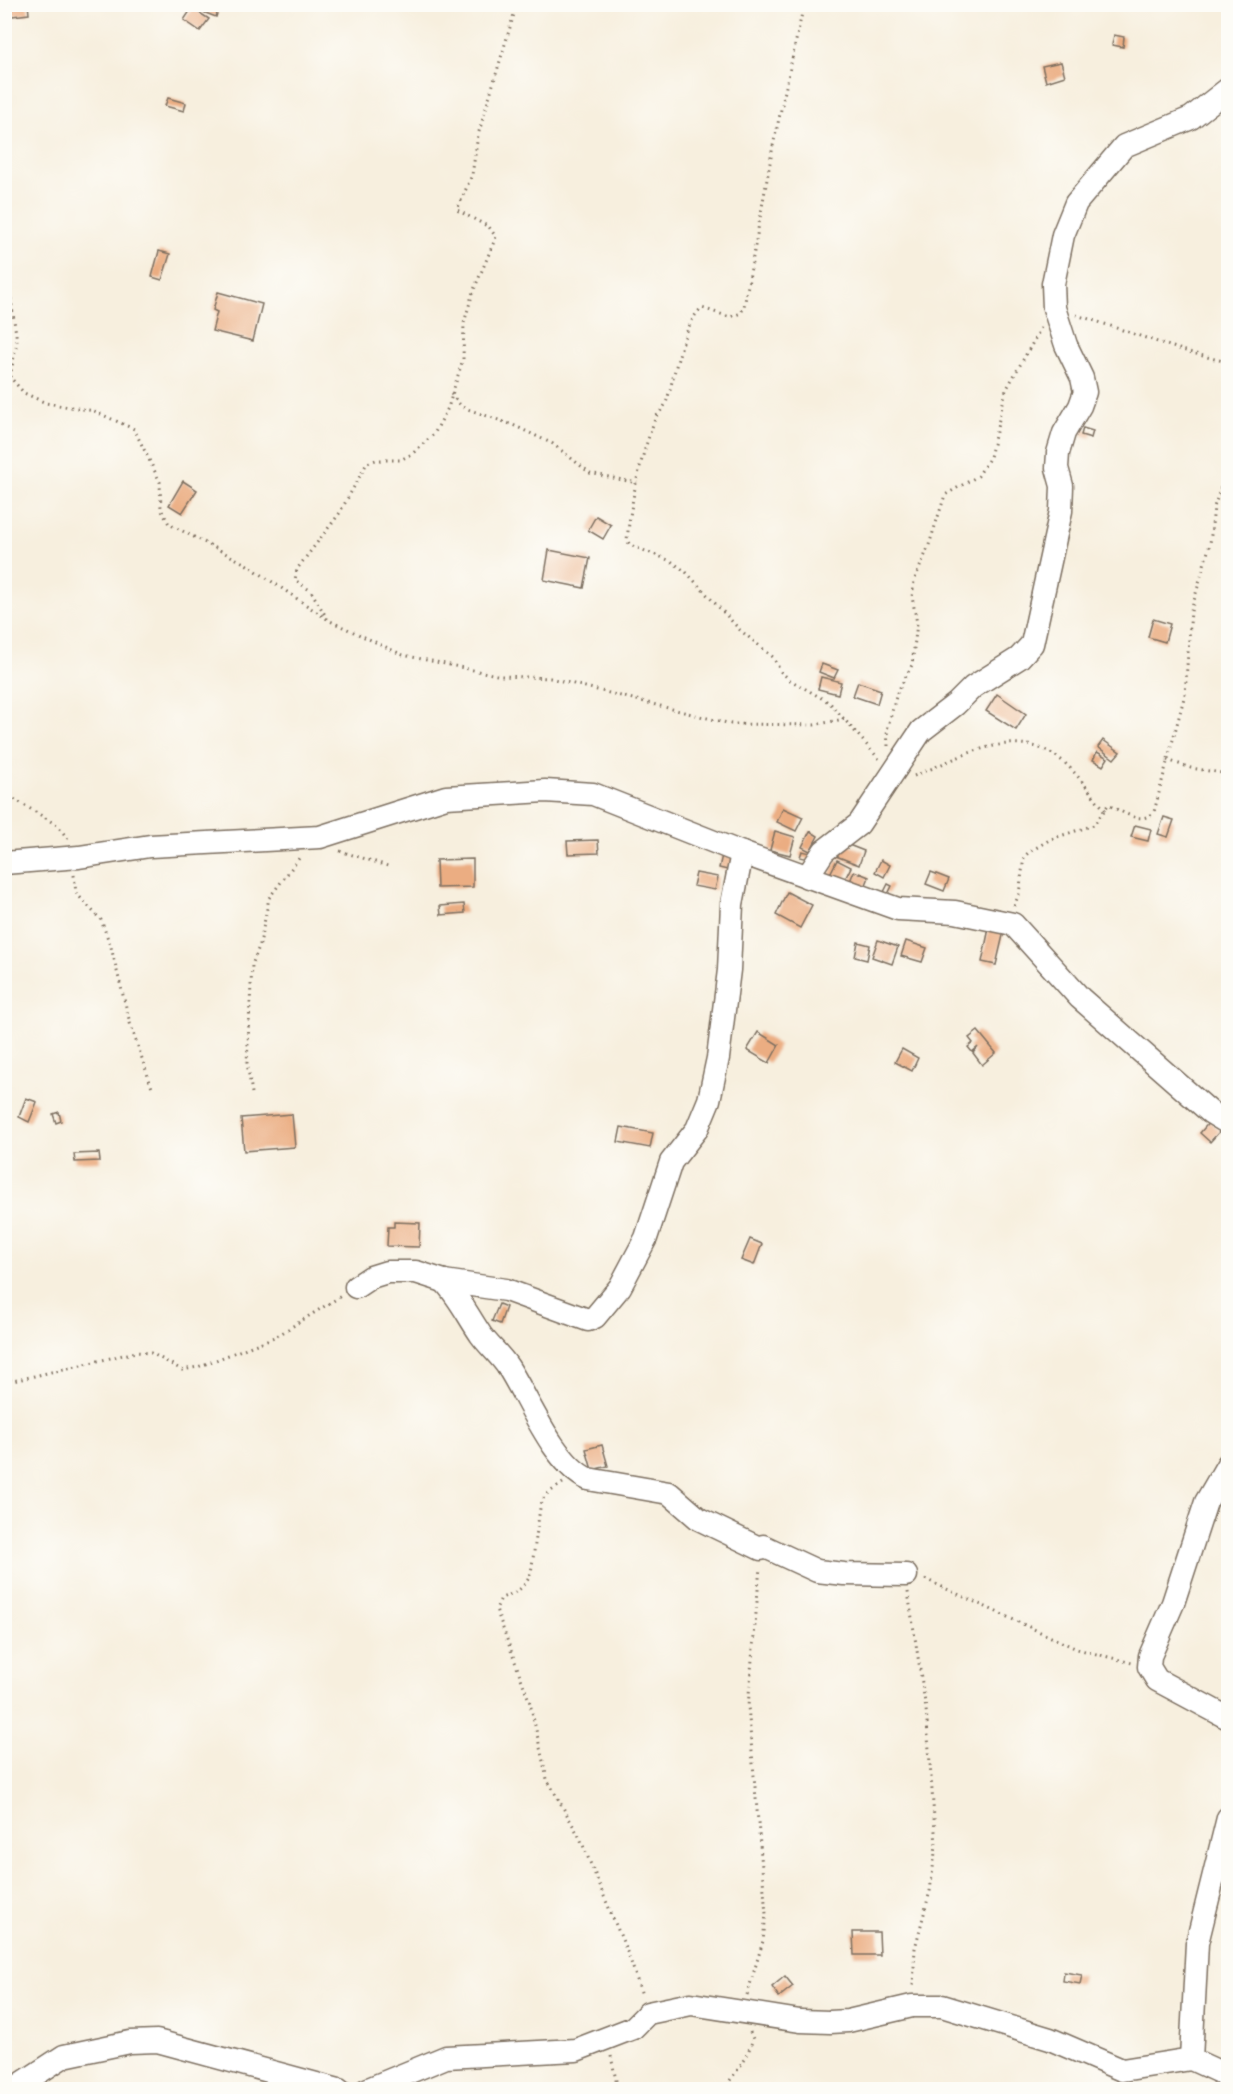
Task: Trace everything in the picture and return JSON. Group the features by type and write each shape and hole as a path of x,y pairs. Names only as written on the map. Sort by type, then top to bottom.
{"street":[{"path":"807,877 824,851 859,824 902,776 921,731 956,704 973,687 1019,658 1032,644 1061,510 1062,486 1057,468 1058,453 1064,433 1080,406 1085,392 1082,378 1066,345 1055,311 1053,284 1057,254 1081,195 1124,146 1191,118 1228,89"},
{"path":"4,863 81,856 150,846 329,844 446,797 545,791 593,795 742,853 898,909 955,912 1002,922 1018,928 1080,998 1210,1112 1228,1123"},
{"path":"356,1287 371,1277 403,1270 444,1281 506,1290 588,1320 595,1317 620,1287 646,1238 671,1162 681,1145 697,1129 709,1100 718,1058 729,970 732,904 742,853"},
{"path":"444,1281 456,1294 483,1337 508,1367 551,1440 578,1474 588,1479 669,1493 699,1519 743,1542 761,1549 763,1546 818,1571 844,1574 906,1575"},
{"path":"1228,1464 1206,1502 1197,1523 1184,1571 1150,1656 1149,1667 1157,1680 1228,1718"},
{"path":"1191,2059 1197,1943 1228,1818"},
{"path":"366,2090 446,2057 576,2050 633,2028 648,2013 691,2004 800,2021 830,2022 848,2021 912,2006 942,2006 1050,2039 1122,2070 1191,2059 1228,2076"},
{"path":"12,2090 64,2056 130,2042 157,2041 339,2090"}],"path":[{"path":"328,620 311,591 296,580 297,569 339,514 367,463 376,460 400,460 424,445 441,421 463,359 464,323 473,292 496,237 489,227 457,210 472,175 478,135 517,4"},
{"path":"804,4 772,146 744,307 741,314 730,317 706,309 697,312 681,348 666,403 654,422 637,483 628,543 671,561 686,572 740,630 773,657 781,672 790,680 830,703 844,720 902,776 978,748 1007,744 1027,746 1047,750 1066,764 1104,810"},
{"path":"4,252 17,341 10,377 16,386 24,393 46,403 94,411 134,429 160,482 161,509 163,517 170,524 246,564 328,620 415,658 501,676 550,678 731,724 814,725 844,720"},
{"path":"888,748 887,730 897,693 912,665 917,623 912,597 914,581 928,548 945,495 978,476 990,457 1006,390 1046,320 1055,311 1143,336 1173,348 1228,362"},
{"path":"451,393 462,407 513,425 553,444 590,473 637,483"},
{"path":"1002,922 1017,903 1024,857 1035,846 1094,825 1109,805 1138,818 1150,816 1160,794 1185,694 1191,611 1206,562 1214,507 1228,467"},
{"path":"1167,760 1191,768 1228,774"},
{"path":"4,793 57,825 81,856 74,870 75,888 80,899 101,920 111,947 130,1023 152,1088"},
{"path":"252,1093 247,1063 252,965 260,944 264,913 270,898 313,840 391,867"},
{"path":"4,1378 13,1381 136,1352 151,1353 182,1370 198,1367 277,1336 356,1287"},
{"path":"578,1474 548,1493 541,1501 531,1573 516,1593 501,1598 496,1609 530,1703 547,1779 580,1838 630,1959 648,2013"},
{"path":"723,2090 746,2058 753,2039 741,2010 763,1941 766,1914 748,1706 763,1546"},
{"path":"912,2006 915,1948 930,1891 936,1845 926,1709 906,1575 935,1583 1077,1649 1149,1667"},
{"path":"609,2039 618,2090"}],"building":[{"path":"28,4 29,14 4,17 4,6"},
{"path":"206,4 220,4 216,17 203,12"},
{"path":"192,8 209,19 200,31 184,20"},
{"path":"1114,35 1124,37 1123,47 1112,45"},
{"path":"1061,62 1065,76 1046,82 1042,66"},
{"path":"168,98 186,103 184,111 165,106"},
{"path":"159,251 170,254 162,280 152,277"},
{"path":"218,292 262,304 253,341 212,331 217,312 213,310"},
{"path":"1083,428 1093,431 1091,438 1081,435"},
{"path":"183,481 197,490 182,513 169,505"},
{"path":"596,516 611,525 603,539 588,530"},
{"path":"549,550 590,558 584,588 544,580"},
{"path":"1153,619 1170,624 1165,642 1148,637"},
{"path":"822,664 838,670 834,678 819,672"},
{"path":"821,677 841,682 838,694 818,689"},
{"path":"858,682 881,690 877,704 853,696"},
{"path":"997,694 1026,714 1016,730 986,711"},
{"path":"1103,740 1120,752 1114,759 1098,747"},
{"path":"1097,752 1108,758 1103,766 1093,760"},
{"path":"783,808 803,817 796,831 777,822"},
{"path":"1164,817 1174,820 1168,837 1158,834"},
{"path":"1135,825 1151,829 1148,841 1131,837"},
{"path":"775,831 795,837 790,855 770,850"},
{"path":"810,831 818,836 810,851 802,847"},
{"path":"598,840 599,853 568,854 567,841"},
{"path":"841,842 864,851 859,865 836,856"},
{"path":"802,851 814,854 812,860 800,857"},
{"path":"722,855 739,858 736,872 719,868"},
{"path":"473,859 473,887 437,888 436,860"},
{"path":"837,860 851,867 843,883 829,876"},
{"path":"881,860 890,865 884,877 875,872"},
{"path":"854,871 869,877 864,890 849,884"},
{"path":"931,872 949,879 944,891 926,884"},
{"path":"696,873 718,877 715,890 693,886"},
{"path":"888,884 892,886 888,894 884,892"},
{"path":"787,892 812,905 800,928 776,915"},
{"path":"464,904 465,913 441,915 440,906"},
{"path":"989,928 1004,931 996,965 982,962"},
{"path":"878,940 898,947 892,964 872,957"},
{"path":"906,941 927,948 922,962 901,956"},
{"path":"858,942 870,945 867,960 855,957"},
{"path":"978,1031 996,1053 982,1065 973,1053 978,1047 972,1052 968,1047 973,1043 969,1038"},
{"path":"758,1032 779,1045 769,1063 747,1050"},
{"path":"902,1049 918,1058 912,1071 895,1062"},
{"path":"26,1098 37,1102 29,1122 19,1117"},
{"path":"59,1112 61,1121 56,1123 53,1114"},
{"path":"292,1114 295,1147 244,1151 241,1118"},
{"path":"1210,1121 1220,1131 1210,1142 1200,1133"},
{"path":"621,1127 653,1133 650,1148 618,1142"},
{"path":"99,1153 100,1161 75,1162 74,1154"},
{"path":"394,1222 420,1223 419,1247 387,1246 388,1227 394,1227"},
{"path":"750,1239 762,1244 754,1265 741,1260"},
{"path":"499,1304 506,1307 500,1324 492,1321"},
{"path":"602,1445 608,1466 592,1470 586,1449"},
{"path":"853,1932 879,1932 880,1955 854,1955"},
{"path":"1064,1972 1082,1975 1080,1984 1063,1981"},
{"path":"785,1976 793,1986 779,1997 772,1987"}]}
